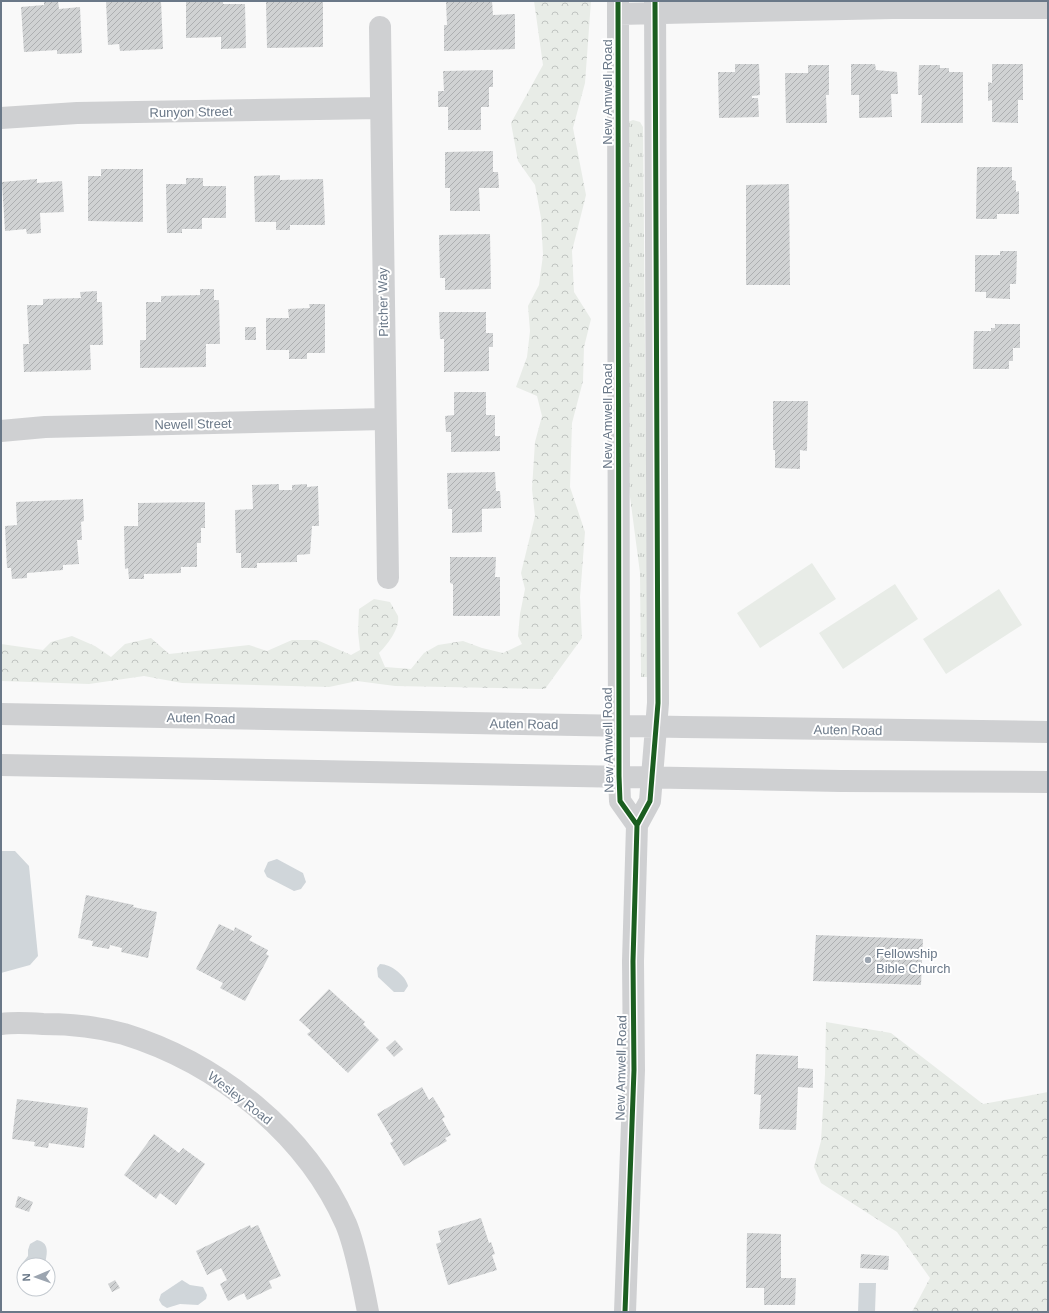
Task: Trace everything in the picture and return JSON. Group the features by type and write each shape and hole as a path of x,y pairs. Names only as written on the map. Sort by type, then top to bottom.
{"street":[{"name":"New Amwell Road","path":"625,1312 634,1070 633,961 637,825 650,801 657,726 655,7"},
{"path":"618,8 1048,8"},
{"name":"New Amwell Road","path":"618,8 619,776 620,801 637,825"},
{"name":"Pitcher Way","path":"380,27 388,578"},
{"name":"Runyon Street","path":"1,118 78,113 381,108"},
{"name":"Newell Street","path":"1,431 45,427 385,419"},
{"name":"Auten Road","path":"1,714 618,726 1048,732"},
{"path":"1,765 652,776 841,781 1048,782"},
{"name":"Wesley Road","path":"1,1024 70,1024 123,1034 175,1054 217,1077 256,1106 291,1140 320,1178 346,1224 362,1283 368,1312"}],"green space":[{"path":"534,1 591,1 585,83 573,128 586,195 572,251 574,292 591,319 584,347 583,381 572,423 570,487 585,532 580,597 582,638 545,689 395,686 357,681 329,687 182,683 144,676 89,684 1,681 1,644 43,650 51,642 72,636 95,646 111,657 125,644 151,638 169,654 249,645 267,651 292,640 317,640 351,655 360,650 358,632 359,609 374,599 390,602 398,616 395,631 379,653 385,667 411,669 424,653 438,645 463,641 482,648 503,653 522,644 518,636 520,614 525,589 521,573 535,516 532,489 535,442 542,416 537,396 516,387 527,357 530,331 528,306 539,285 543,255 541,218 535,185 518,161 511,123 543,65"},
{"path":"633,120 640,122 643,127 648,677 641,677 640,573 629,489 628,122"},
{"path":"812,563 836,599 760,648 737,613"},
{"path":"895,584 918,619 843,669 819,633"},
{"path":"999,589 1022,625 946,674 923,639"},
{"path":"826,1022 891,1033 983,1104 1048,1092 1048,1312 912,1312 930,1278 897,1232 821,1183 814,1167 821,1141"}],"shaded area":[{"path":"1,851 15,851 29,866 38,956 30,965 1,973"},
{"path":"277,859 303,873 306,882 301,889 294,891 267,877 264,871 268,862"},
{"path":"380,964 393,968 404,978 408,986 404,992 394,992 378,977 377,968"},
{"path":"37,1240 44,1243 47,1249 46,1257 27,1257 30,1244"},
{"path":"182,1280 190,1285 203,1287 207,1295 206,1299 198,1305 180,1304 167,1308 162,1305 159,1300 161,1294"},
{"path":"859,1283 876,1283 875,1312 858,1312"}],"building":[{"path":"58,1 59,9 80,7 82,53 57,54 57,50 24,52 21,7 44,5 44,2"},
{"path":"106,1 161,1 163,49 120,51 119,44 108,45"},
{"path":"186,1 223,1 223,4 245,4 246,48 221,49 221,37 186,38"},
{"path":"266,1 323,1 323,47 267,48"},
{"path":"446,1 492,1 493,15 515,14 515,49 444,51 444,25 447,25"},
{"path":"735,64 759,64 760,95 752,96 752,98 758,98 759,117 719,118 718,72 735,72"},
{"path":"851,64 875,64 876,70 897,72 898,94 891,94 892,117 859,118 859,95 851,95"},
{"path":"992,64 1023,64 1023,100 1018,100 1018,123 992,122 992,100 988,101 988,82 992,83"},
{"path":"808,65 829,65 829,95 826,95 827,123 786,123 785,73 808,73"},
{"path":"919,65 940,65 940,68 949,68 949,72 963,72 963,123 921,123 922,95 918,95"},
{"path":"493,70 493,87 489,87 489,107 481,107 481,130 448,130 448,107 438,107 438,91 444,91 443,71"},
{"path":"493,151 493,172 498,172 499,188 479,188 480,211 450,211 450,188 445,188 445,152"},
{"path":"977,167 1012,167 1012,180 1016,181 1016,192 1019,191 1019,214 997,214 997,219 976,219"},
{"path":"101,169 143,169 143,222 88,221 88,176 101,176"},
{"path":"280,175 280,180 323,179 325,225 290,225 290,230 276,230 276,222 255,222 254,176"},
{"path":"186,178 203,178 203,186 226,186 226,218 202,218 202,229 182,229 182,233 167,233 166,184 186,184"},
{"path":"37,179 37,183 62,181 64,212 40,213 41,233 27,234 26,229 5,231 2,182"},
{"path":"789,184 790,285 746,285 746,185"},
{"path":"490,234 491,289 445,290 445,278 440,278 439,235"},
{"path":"1000,251 1017,251 1016,284 1010,284 1010,299 986,298 986,292 975,292 975,255 1000,255"},
{"path":"200,289 214,289 214,300 219,300 220,344 206,344 206,367 140,368 140,340 146,340 146,302 161,302 161,296 200,295"},
{"path":"97,291 97,302 102,302 103,345 90,345 91,370 24,372 23,344 29,344 27,305 43,305 43,299 81,298 80,292"},
{"path":"309,304 325,304 325,353 307,353 307,359 289,359 289,350 266,350 266,318 289,318 288,309 310,308"},
{"path":"439,312 486,312 486,333 493,333 493,347 489,347 489,371 444,372 444,339 440,339"},
{"path":"995,324 1020,324 1020,348 1013,348 1013,361 1009,361 1009,369 973,369 974,331 991,331 991,328 995,328"},
{"path":"245,327 256,327 256,340 245,340"},
{"path":"454,392 486,392 486,415 495,415 495,436 500,436 500,451 451,452 451,432 446,432 445,416 454,415"},
{"path":"773,401 808,401 807,451 800,450 800,469 775,468 775,450 773,450"},
{"path":"495,472 496,491 500,491 501,508 482,509 482,532 452,533 452,509 448,509 447,473"},
{"path":"279,484 279,490 292,490 292,485 307,484 307,487 318,486 319,526 312,526 310,554 297,555 297,562 257,563 257,568 241,568 241,553 236,553 235,510 253,509 252,485"},
{"path":"83,499 84,521 81,522 82,540 77,540 79,564 63,565 63,570 27,573 27,578 12,579 11,568 7,568 5,526 17,525 16,502"},
{"path":"205,502 205,528 201,528 201,543 197,543 197,567 181,567 181,573 144,574 144,579 129,579 128,568 125,569 124,526 138,526 138,503"},
{"path":"450,557 496,557 495,577 500,577 500,616 453,616 453,584 450,583"},
{"path":"86,895 134,905 133,907 157,912 148,958 121,952 122,948 110,945 109,949 92,946 93,941 78,938"},
{"path":"219,924 234,931 235,927 252,936 249,940 268,950 266,954 269,956 245,1001 220,988 223,983 196,969"},
{"name":"Fellowship Bible Church","path":"816,935 923,939 921,985 813,981"},
{"path":"329,989 365,1022 363,1024 379,1040 348,1073 307,1034 311,1031 299,1020"},
{"path":"395,1040 403,1049 394,1057 386,1048"},
{"path":"756,1054 798,1056 798,1068 813,1069 813,1088 798,1087 796,1130 759,1129 761,1095 754,1094"},
{"path":"422,1087 429,1100 433,1097 445,1117 442,1119 451,1135 445,1138 447,1141 404,1166 390,1143 393,1141 377,1114"},
{"path":"17,1099 88,1108 84,1148 49,1143 48,1148 34,1146 35,1142 12,1139"},
{"path":"154,1134 179,1153 183,1148 205,1164 176,1205 160,1193 156,1199 124,1175"},
{"path":"18,1196 33,1202 29,1212 15,1207"},
{"path":"481,1218 489,1243 491,1242 495,1254 492,1255 497,1270 448,1285 436,1244 441,1242 438,1231"},
{"path":"250,1225 251,1228 258,1225 281,1276 269,1281 272,1288 247,1300 244,1293 228,1301 220,1284 227,1280 221,1268 207,1275 196,1251"},
{"path":"747,1233 781,1234 781,1278 796,1278 795,1305 764,1305 764,1288 746,1288"},
{"path":"861,1254 889,1256 888,1270 860,1268"},
{"path":"115,1280 120,1288 112,1292 108,1284"}],"cycle path":[{"path":"618,1 619,776 620,801 637,825"},
{"path":"625,1312 634,1070 633,961 637,825 650,801 658,703 655,1"}],"place":[{"name":"Fellowship Bible Church","path":"868,960"}]}
